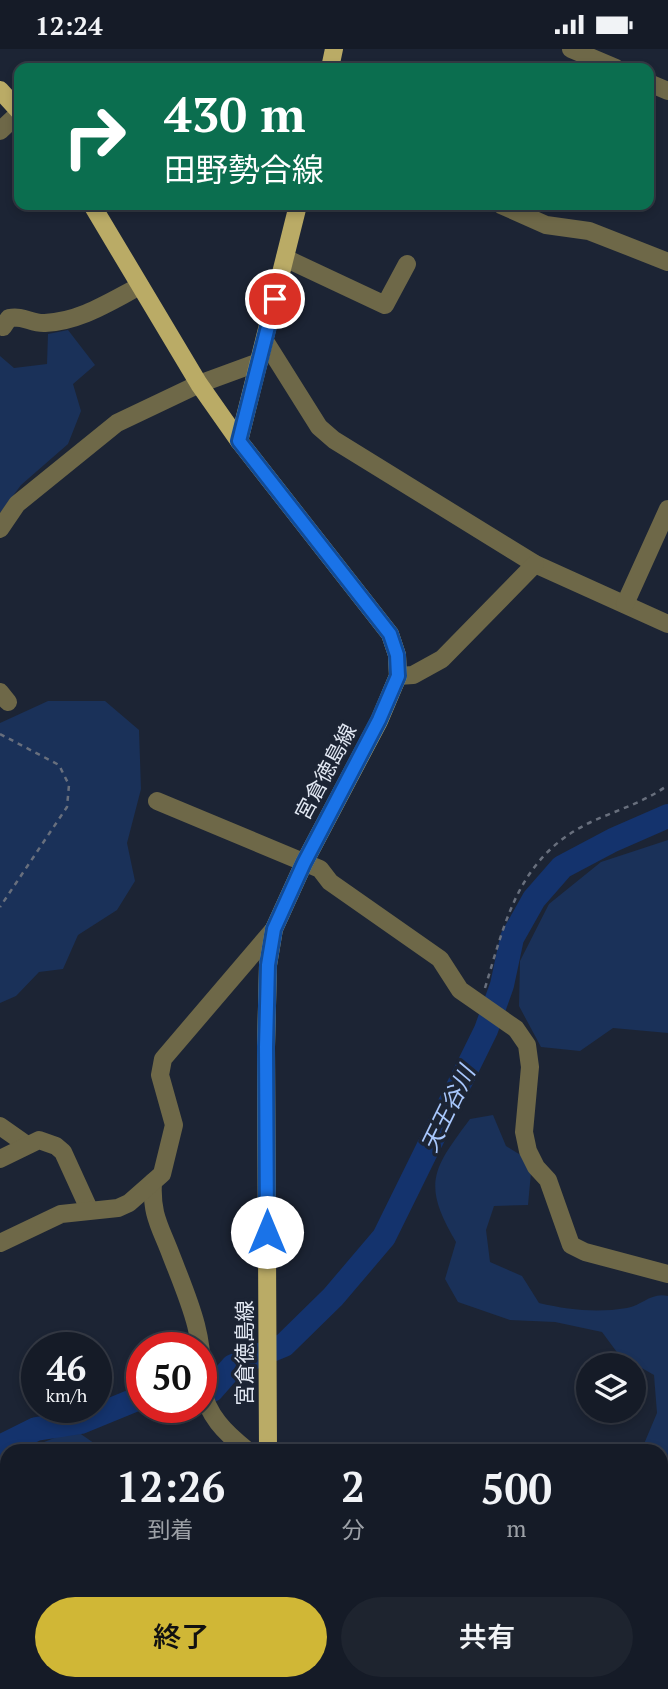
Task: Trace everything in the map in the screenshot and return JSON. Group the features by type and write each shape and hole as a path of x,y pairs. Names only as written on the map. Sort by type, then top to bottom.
{"main road":[{"path":"0,90 14,106"},
{"path":"95,210 200,384 239,441 390,634 397,655 398,676"},
{"path":"239,441 297,210"},
{"name":"宮倉徳島線","path":"268,1444 266,1047 268,965 274,929 304,863 379,720 398,676"}],"street":[{"path":"571,49 603,63"},
{"path":"0,131 14,117"},
{"path":"512,210 546,225 589,231 668,262"},
{"path":"285,258 385,305 407,264"},
{"path":"3,327 9,318 18,316 44,324 83,316 141,286"},
{"path":"265,341 319,427 334,440 535,563 668,624"},
{"path":"0,529 17,504 117,423 200,384 259,362"},
{"path":"625,604 668,509"},
{"path":"398,676 413,675 442,659 535,563"},
{"path":"157,801 320,869 330,882 440,959 460,990 516,1029 527,1045 530,1067 524,1132 528,1151 536,1167 548,1180 571,1245 585,1252 668,1274"},
{"path":"0,1243 61,1214 118,1208 162,1174 174,1125 160,1075 163,1059 274,929"},
{"path":"0,1126 27,1145"},
{"path":"0,1159 39,1140 46,1141 63,1152 89,1209"},
{"path":"153,1182 153,1217 170,1251 199,1332"},
{"path":"217,1423 240,1444"}],"path":[{"path":"0,734 59,765 69,785 67,807 0,907"},
{"path":"487,1009 511,903 528,874 555,843 589,823 652,797 668,785"}],"shaded area":[{"path":"68,330 95,365 73,384 81,411 68,444 21,485 0,513 0,356 14,368 47,364 48,334"},
{"path":"48,701 105,701 139,730 141,789 127,843 135,881 117,910 78,935 63,969 39,972 16,996 0,1003 0,723"},
{"path":"668,840 668,1033 613,1028 580,1051 541,1047 519,1006 520,961 549,904 601,862"},
{"path":"493,1115 506,1146 532,1162 528,1205 494,1206 486,1230 490,1262 522,1276 539,1303 583,1310 616,1310 652,1297 668,1296 668,1444 644,1444 657,1413 654,1375 646,1370 646,1353 618,1353 602,1332 555,1322 510,1320 458,1302 445,1279 456,1242 438,1205 435,1191 440,1165 470,1119"},
{"path":"75,1430 95,1444 39,1444"}],"waterway":[{"name":"天王谷川","path":"217,1384 233,1366 284,1345 333,1297 384,1237 486,1030 502,985 512,938 534,899 562,867 613,840 668,816"},
{"name":"天王谷川","path":"6,1444 36,1429 81,1422 126,1404"}],"route":[{"path":"267,1232 266,1047 268,965 274,929 304,863 379,720 398,676 397,655 390,634 239,441 275,299"}]}
